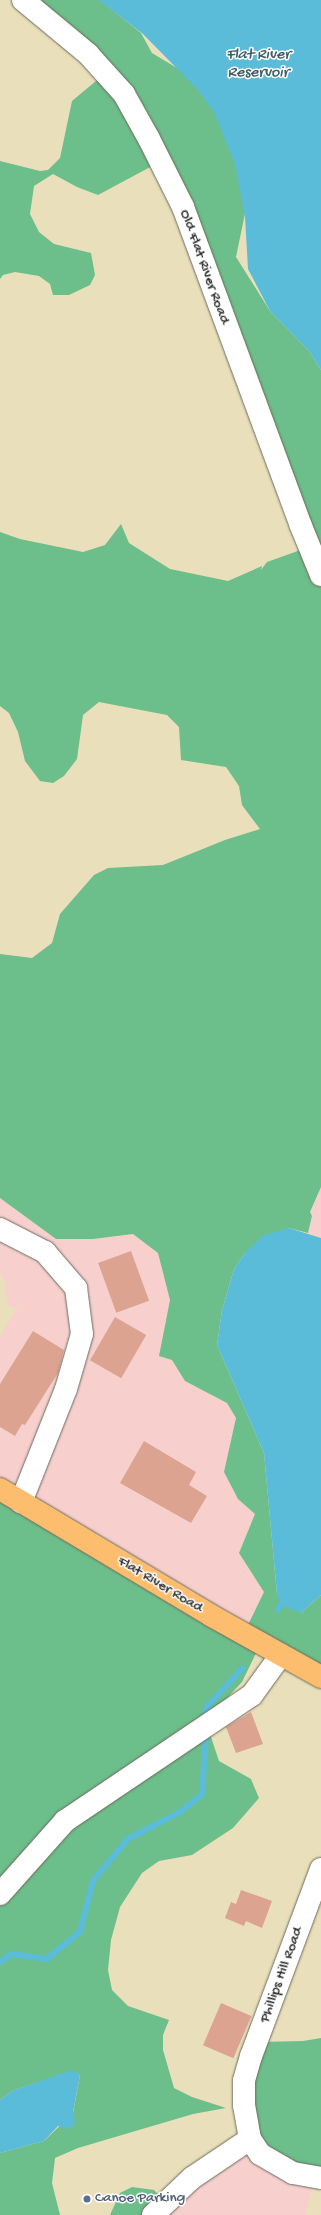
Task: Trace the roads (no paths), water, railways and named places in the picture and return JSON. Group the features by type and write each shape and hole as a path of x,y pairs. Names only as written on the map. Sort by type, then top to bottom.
{"main road":[{"name":"Flat River Road","path":"0,1489 321,1678"}],"street":[{"name":"Old Flat River Road","path":"24,0 74,44 88,54 124,94 149,139 182,207 301,526 321,575"},
{"path":"0,1229 45,1252 76,1288 82,1334 66,1389 21,1502"},
{"path":"0,1894 65,1821 252,1695 282,1655"},
{"name":"Phillips Hill Road","path":"250,2139 244,2105 244,2081 251,2056 321,1869"},
{"path":"153,2215 192,2178 250,2139 260,2154 274,2163 293,2173 321,2178"}],"water":[{"name":"Flat River Reservoir","path":"99,0 321,0 321,370 309,351 270,311 248,269 245,217 235,164 214,112 198,90 143,34"},
{"path":"289,1228 321,1238 321,1595 301,1613 281,1605 277,1594 264,1453 217,1345 222,1310 234,1269 245,1253 262,1236"},
{"path":"72,2070 80,2075 73,2112 75,2124 68,2129 58,2126 44,2141 0,2153 0,2100 12,2091"}],"waterway":[{"path":"278,1610 281,1605"},
{"path":"203,1721 207,1707 242,1669"},
{"path":"0,1962 12,1954 47,1959 80,1932 93,1881 128,1839 180,1812 202,1795 206,1736"}],"place":[{"name":"Canoe Parking","path":"87,2199"}]}
